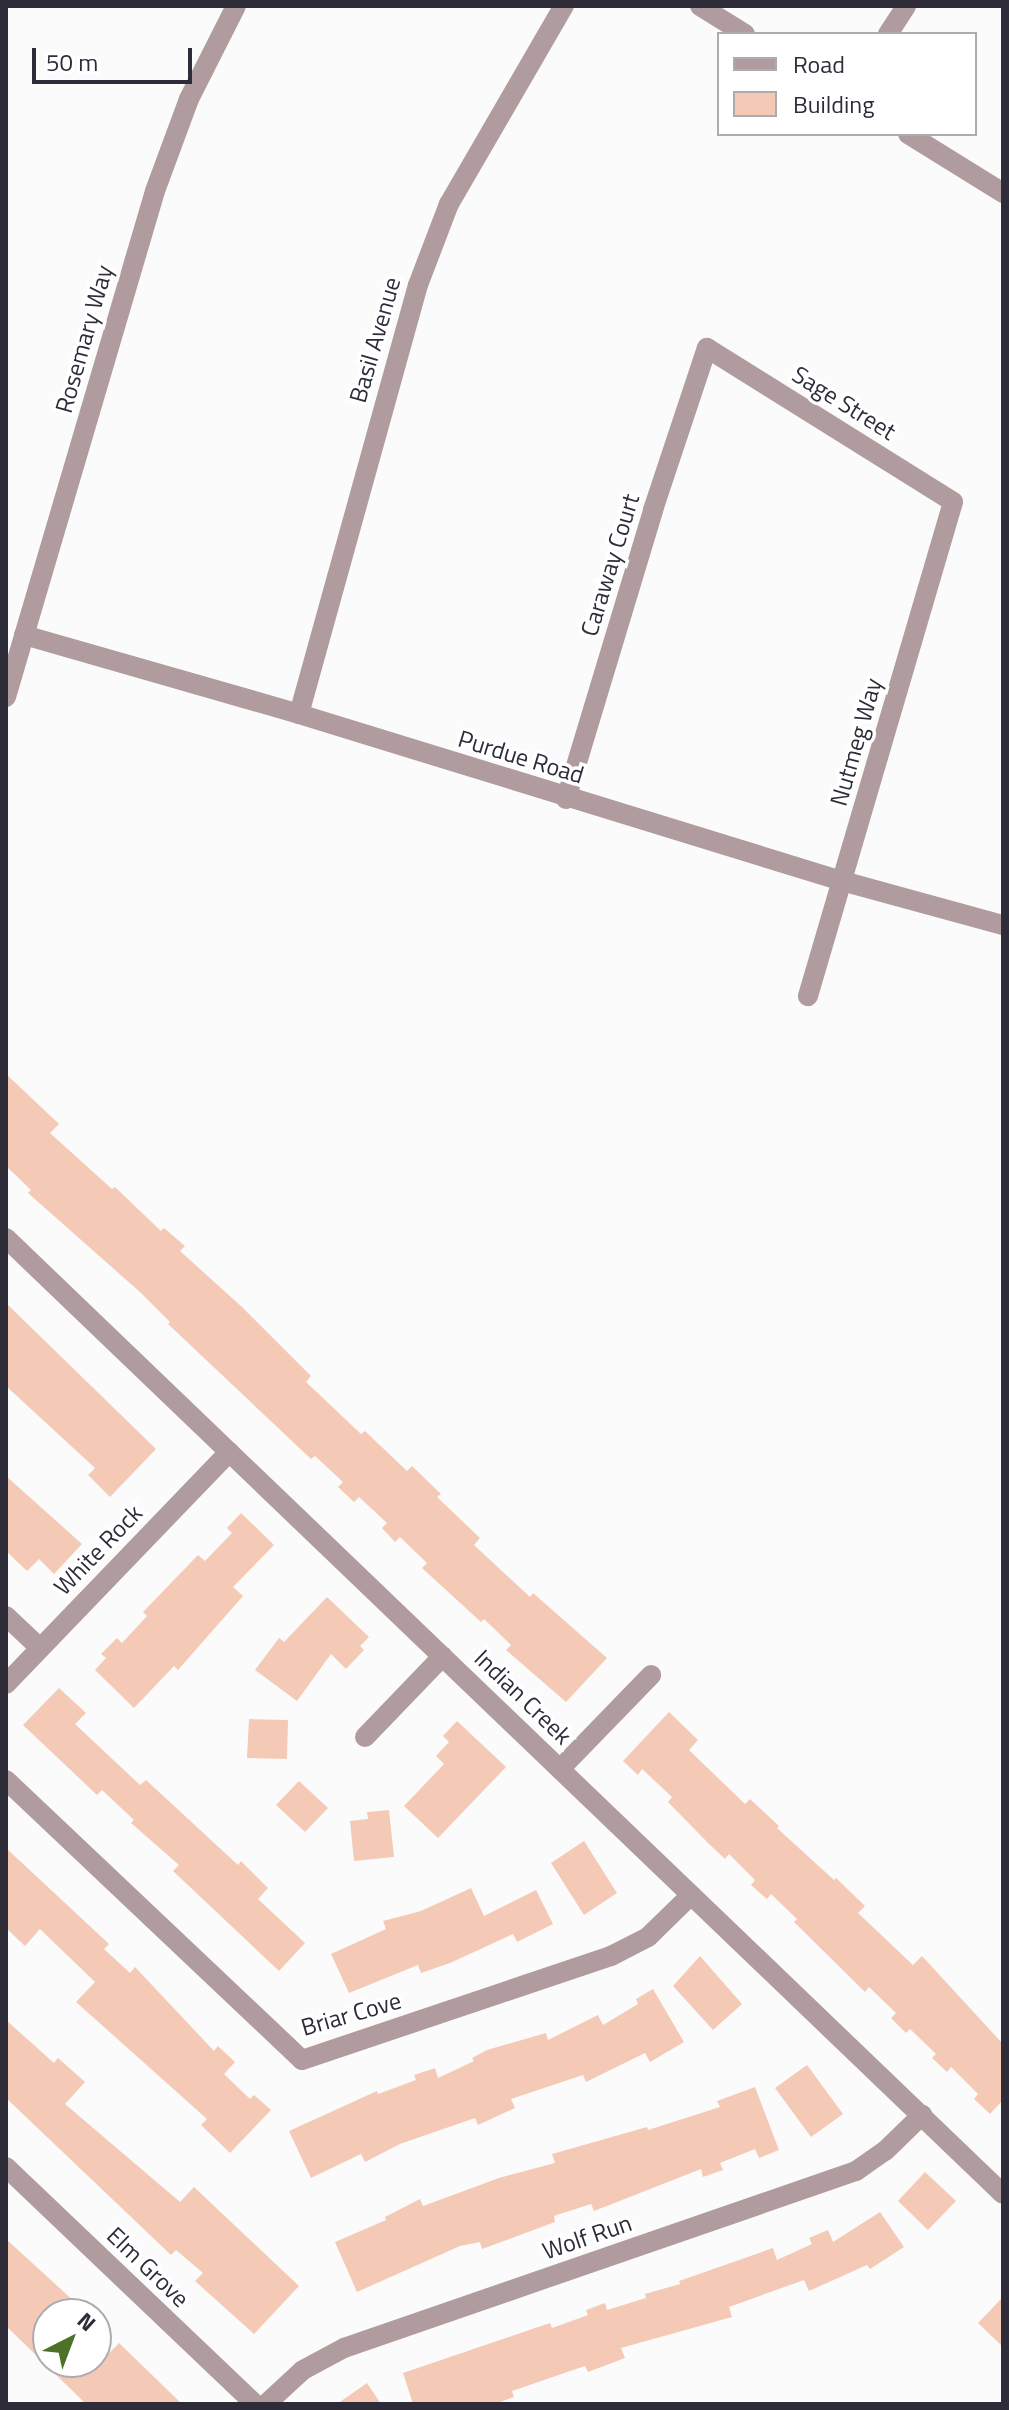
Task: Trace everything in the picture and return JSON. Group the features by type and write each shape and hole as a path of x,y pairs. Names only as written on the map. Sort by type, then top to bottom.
{"street":[{"name":"Rosemary Way","path":"6,697 155,191 189,99 236,6"},
{"name":"Basil Avenue","path":"299,714 418,285 449,204 564,6"},
{"path":"700,6 742,32"},
{"path":"889,32 906,6"},
{"path":"911,136 1003,193"},
{"name":"Sage Street","path":"707,348 953,502"},
{"name":"Caraway Court","path":"566,799 653,510 707,348"},
{"name":"Nutmeg Way","path":"808,996 953,502"},
{"name":"Purdue Road","path":"24,635 299,714 566,799 842,881 1003,925"},
{"name":"Indian Creek","path":"6,1238 1003,2194"},
{"name":"White Rock","path":"6,1684 229,1452"},
{"path":"6,1616 40,1648"},
{"path":"365,1737 443,1656"},
{"path":"560,1769 651,1675"},
{"name":"Briar Cove","path":"6,1780 302,2060 611,1956 648,1937 691,1895"},
{"name":"Wolf Run","path":"266,2404 303,2370 344,2348 856,2171 885,2151 922,2115"},
{"name":"Elm Grove","path":"6,2167 255,2404"}],"building":[{"path":"6,1074 59,1124 50,1133 112,1189 115,1187 161,1231 164,1228 185,1246 180,1251 311,1376 306,1382 361,1434 365,1431 407,1471 412,1466 441,1494 437,1497 480,1538 474,1545 530,1597 533,1593 607,1658 566,1702 506,1650 511,1645 484,1619 481,1622 422,1568 427,1563 400,1537 395,1542 382,1528 387,1523 359,1497 354,1502 338,1487 343,1482 315,1456 311,1459 168,1324 170,1322 141,1293 28,1193 31,1190 6,1166"},
{"path":"6,1303 156,1449 110,1497 88,1475 95,1468 6,1386"},
{"path":"6,1476 82,1544 54,1574 39,1559 27,1571 6,1551"},
{"path":"241,1513 274,1545 233,1587 243,1596 178,1670 174,1666 134,1708 95,1670 106,1658 101,1654 117,1638 122,1643 147,1616 143,1612 198,1555 205,1561 232,1533 227,1528"},
{"path":"327,1597 369,1637 360,1646 364,1650 346,1669 331,1654 297,1701 255,1670 279,1638 284,1642"},
{"path":"59,1688 86,1713 75,1724 140,1785 146,1780 238,1865 241,1861 268,1888 258,1899 305,1943 279,1971 173,1871 179,1865 131,1823 134,1820 102,1790 97,1795 23,1725"},
{"path":"669,1712 698,1740 689,1750 745,1804 750,1799 779,1826 777,1828 834,1880 836,1878 865,1906 858,1913 913,1965 922,1956 1003,2044 1003,2100 990,2114 974,2099 978,2094 951,2067 947,2072 932,2058 936,2054 910,2029 906,2033 891,2018 896,2013 869,1987 865,1992 794,1922 797,1919 771,1894 767,1899 751,1885 755,1880 729,1854 725,1859 708,1843 668,1802 672,1797 642,1769 638,1775 623,1761"},
{"path":"249,1719 288,1720 287,1759 247,1758"},
{"path":"457,1721 506,1767 438,1838 404,1806 444,1764 436,1756 449,1742 443,1736"},
{"path":"299,1781 328,1808 305,1832 276,1805"},
{"path":"389,1810 394,1857 354,1861 350,1821 368,1819 367,1812"},
{"path":"584,1841 617,1893 584,1915 551,1863"},
{"path":"6,1848 109,1944 104,1949 130,1973 135,1967 214,2051 218,2046 235,2062 224,2074 250,2099 254,2095 271,2110 230,2153 201,2125 207,2119 76,2002 95,1982 40,1929 25,1946 6,1928"},
{"path":"471,1888 484,1916 536,1890 553,1924 517,1942 513,1934 450,1963 421,1973 418,1965 349,1993 331,1954 386,1929 383,1921 421,1911"},
{"path":"700,1956 742,2004 713,2030 673,1986"},
{"path":"653,1989 684,2042 650,2062 645,2053 586,2082 583,2075 511,2099 515,2108 478,2125 475,2118 400,2144 365,2162 361,2154 311,2178 289,2131 377,2091 378,2094 416,2080 414,2075 435,2068 438,2078 474,2061 472,2058 487,2050 546,2033 548,2040 598,2015 603,2025 638,2004 636,1999"},
{"path":"6,2020 54,2063 58,2058 85,2082 65,2104 180,2202 194,2187 299,2286 254,2334 195,2281 203,2273 176,2250 171,2255 6,2098"},
{"path":"807,2065 843,2114 811,2137 775,2088"},
{"path":"755,2087 779,2150 759,2158 755,2149 720,2163 723,2170 703,2177 701,2169 594,2211 591,2204 554,2216 555,2222 482,2249 480,2242 460,2246 357,2292 335,2242 386,2220 385,2217 420,2199 423,2206 499,2178 555,2163 552,2154 647,2127 648,2130 720,2107 717,2101"},
{"path":"925,2172 956,2201 928,2230 898,2201"},
{"path":"880,2212 904,2247 870,2269 867,2265 809,2291 804,2280 729,2307 732,2317 621,2348 625,2358 588,2372 585,2366 512,2391 514,2397 494,2404 413,2404 403,2373 550,2323 552,2328 588,2315 586,2310 605,2303 607,2310 646,2298 645,2294 680,2284 679,2281 773,2248 777,2260 812,2244 809,2238 828,2230 833,2242"},
{"path":"6,2239 71,2298 32,2298 32,2351 6,2326"},
{"path":"1003,2297 1003,2347 978,2323"},
{"path":"119,2343 182,2404 86,2404 59,2378 112,2378 112,2350"},
{"path":"367,2383 381,2404 337,2404"}]}
